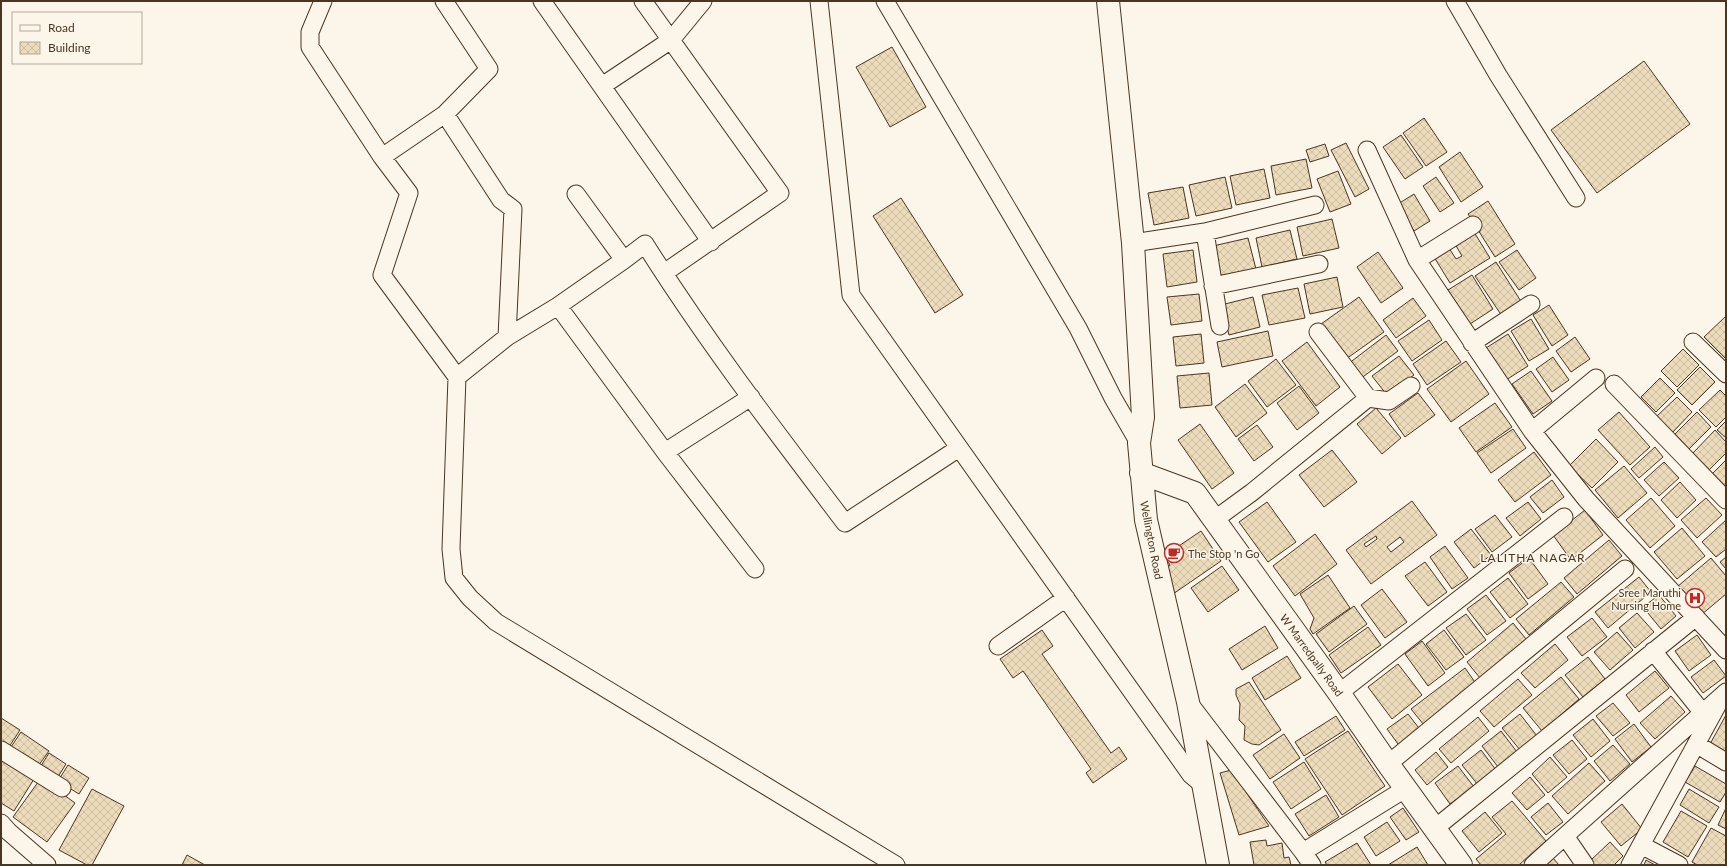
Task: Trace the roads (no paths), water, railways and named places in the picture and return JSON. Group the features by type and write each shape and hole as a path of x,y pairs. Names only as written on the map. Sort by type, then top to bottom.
{"main road":[{"name":"Wellington Road","path":"1108,1 1133,243 1143,417 1138,443 1146,520 1188,702 1218,865"},
{"name":"W Marredpally Road","path":"1141,473 1195,493 1339,693 1405,789 1461,865"}],"street":[{"path":"323,1 310,32 310,47 382,157 409,193 382,275 457,377 451,549 454,578 470,598 496,622 896,865"},
{"path":"382,157 445,114 489,69 444,1"},
{"path":"542,1 711,242"},
{"path":"643,1 780,193 664,273"},
{"path":"602,86 671,40 703,1"},
{"path":"819,1 851,295 1191,775 1203,785"},
{"path":"885,1 1078,328 1113,398 1138,443"},
{"path":"1455,1 1498,75 1576,198"},
{"path":"445,114 501,200 514,209 507,337"},
{"path":"1367,150 1417,260 1532,431 1586,499 1726,650"},
{"path":"576,194 624,260"},
{"path":"1133,243 1205,232 1315,205"},
{"path":"1417,260 1473,225"},
{"path":"1205,232 1220,326"},
{"path":"457,377 507,337 558,306 645,244 750,397 845,523 959,448"},
{"path":"1213,286 1320,264"},
{"path":"1472,343 1531,304"},
{"path":"558,306 665,452 755,569"},
{"path":"1318,332 1368,398 1389,401 1411,386"},
{"path":"1693,342 1726,374"},
{"path":"1532,431 1596,378"},
{"path":"1614,384 1726,500"},
{"path":"665,452 750,397"},
{"path":"1214,520 1251,493 1368,398"},
{"path":"1339,693 1564,517"},
{"path":"1388,764 1625,568"},
{"path":"998,646 1066,598"},
{"path":"1434,829 1696,616"},
{"path":"1653,650 1703,713"},
{"path":"1533,865 1724,694"},
{"path":"1630,865 1724,694"},
{"path":"1188,702 1307,858 1405,789"},
{"path":"1696,744 1726,762"},
{"path":"1,750 62,788"},
{"path":"4,834 47,865"},
{"path":"1565,836 1585,865"},
{"path":"1641,845 1679,865"}],"place":[{"name":"The Stop 'n Go","path":"1174,553"},
{"name":"Sree Maruthi Nursing Home","path":"1695,598"}],"district":[{"name":"LALITHA NAGAR","path":"1533,557"}]}
